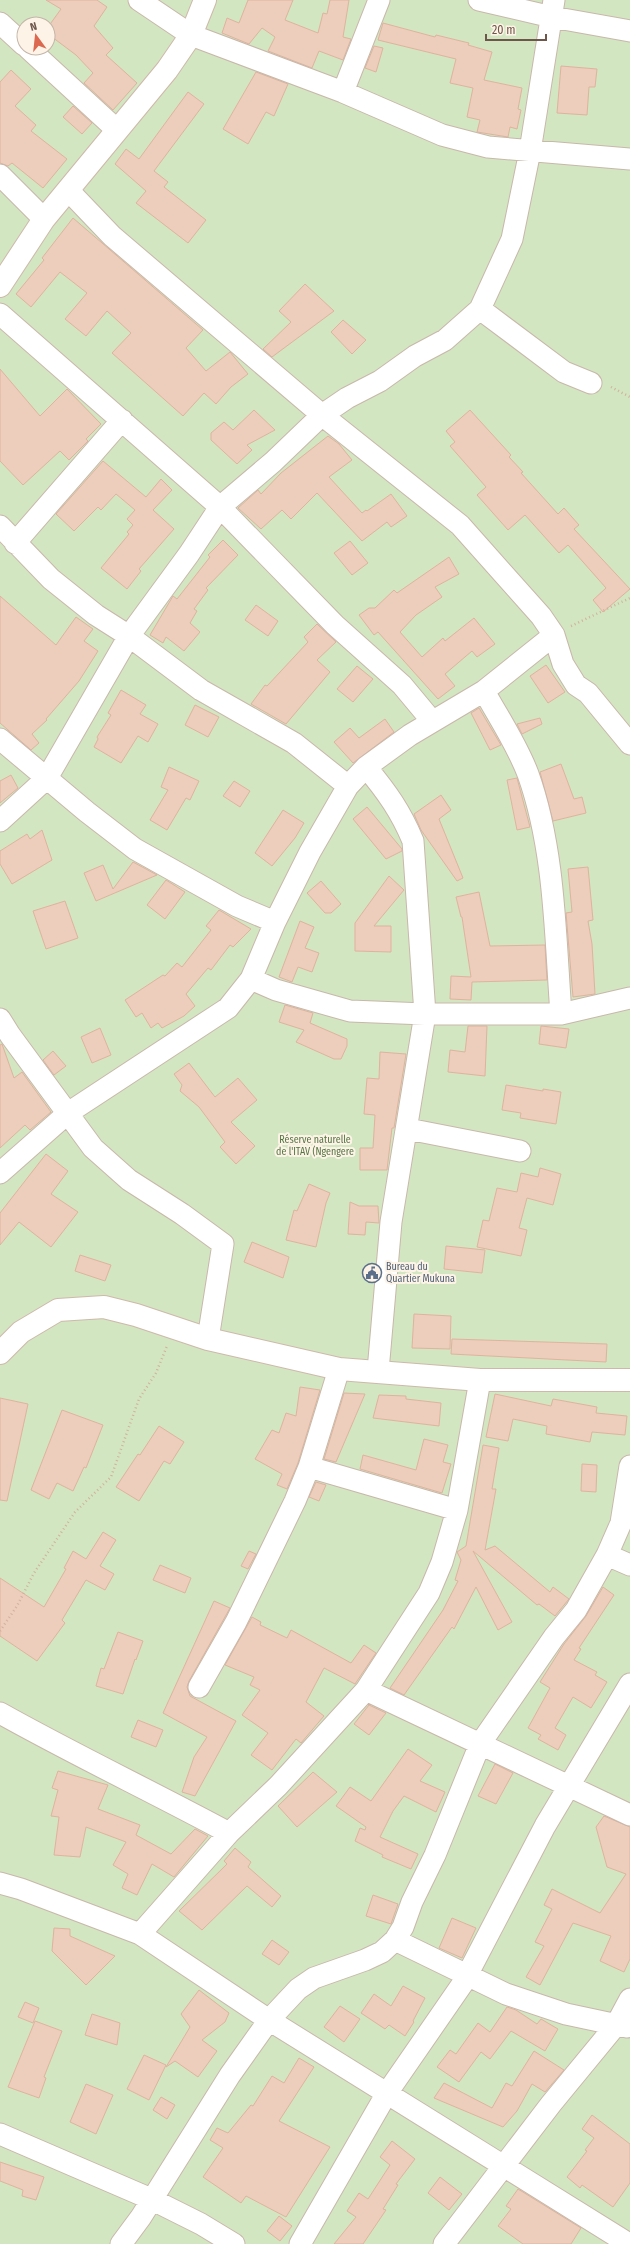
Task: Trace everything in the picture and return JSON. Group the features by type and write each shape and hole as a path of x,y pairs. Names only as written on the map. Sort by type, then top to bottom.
{"street":[{"path":"139,0 190,35 343,92 442,135 488,147 630,159"},
{"path":"0,286 44,218 162,76 190,35 205,0"},
{"path":"343,92 379,0"},
{"path":"479,0 553,9 630,31"},
{"path":"0,821 47,778 129,636 189,554 220,507 273,462 322,416 347,398 380,381 415,356 445,340 480,309 512,238 530,151 553,9"},
{"path":"0,23 16,38"},
{"path":"37,56 117,130"},
{"path":"0,175 44,218"},
{"path":"68,190 112,236 322,416 460,525 542,616 554,635 563,664 576,685 588,693 630,744"},
{"path":"480,309 564,372 591,383"},
{"path":"0,314 220,507 335,625 402,684 432,721"},
{"path":"15,543 122,420"},
{"path":"0,526 51,579 96,615 129,636 200,690 294,743 348,786"},
{"path":"1,1169 68,1113 228,1008 251,979 275,922 310,852 348,786 366,767 432,721 484,691 554,635"},
{"path":"484,691 519,755 536,798 549,858 562,1014"},
{"path":"0,739 87,812 135,849 237,906 275,922"},
{"path":"366,767 386,791 402,815 414,841 425,1014 408,1129 391,1222 378,1372"},
{"path":"251,979 276,990 350,1011 425,1014 562,1014 630,998"},
{"path":"0,1019 10,1035 93,1148 129,1180 182,1214 223,1244 208,1339"},
{"path":"408,1129 520,1151"},
{"path":"0,1353 21,1332 58,1310 104,1307 136,1315 208,1339 340,1369 480,1380 630,1380"},
{"path":"199,1687 239,1615 295,1501 309,1467 340,1369"},
{"path":"140,1934 229,1833 278,1786 366,1690 429,1593 442,1562 457,1510 480,1380"},
{"path":"121,2244 230,2075 268,2020 298,1989 314,1978 365,1960 382,1952 395,1940 403,1927 412,1902 435,1855 480,1744 554,1637 576,1610 607,1555 621,1523 630,1466"},
{"path":"309,1467 457,1510"},
{"path":"607,1555 630,1565"},
{"path":"300,2244 387,2093 467,1975 544,1826 571,1786 630,1684"},
{"path":"366,1690 630,1815"},
{"path":"0,1713 58,1746 155,1793 229,1833"},
{"path":"0,1882 140,1934 268,2020 629,2244"},
{"path":"395,1940 506,1994 566,2014 623,2026"},
{"path":"444,2244 551,2104 623,2026 630,1999"},
{"path":"0,2134 151,2199 201,2224 234,2244"}],"path":[{"path":"554,635 590,615 630,598"},
{"path":"0,1630 17,1606 34,1573 75,1512 111,1477 139,1399 156,1373 176,1328"}],"green space":[{"name":"Réserve naturelle de l'ITAV (Ngengere","path":"0,0 630,0 630,2244 0,2244"}],"building":[{"path":"46,0 97,0 107,7 94,26 113,48 106,55 137,83 113,110 84,83 93,73 76,55 56,40 56,16 61,9"},
{"path":"248,0 293,0 285,20 318,33 323,13 327,14 330,0 349,0 343,37 351,39 343,60 319,51 312,68 268,51 275,37 262,28 249,44 222,33 227,18 239,23"},
{"path":"383,23 435,37 436,35 469,43 468,45 492,52 484,80 522,88 518,109 521,110 517,129 510,127 508,137 477,132 480,120 467,117 473,88 450,83 456,59 378,40"},
{"path":"374,46 383,48 376,72 365,68"},
{"path":"561,66 597,69 595,87 589,87 587,115 557,113"},
{"path":"11,70 31,89 15,106 36,125 31,131 67,159 43,188 12,163 8,166 0,163 0,82"},
{"path":"256,72 288,84 274,116 266,112 248,144 223,129"},
{"path":"188,92 204,104 154,171 168,182 164,187 206,220 188,243 136,203 146,191 115,164 126,149 139,159"},
{"path":"73,106 92,123 82,134 63,117"},
{"path":"73,218 203,330 186,348 206,371 230,352 248,374 231,387 216,404 204,393 183,416 112,353 131,333 107,311 86,336 65,319 87,293 60,272 31,307 16,294 44,260 42,258"},
{"path":"305,284 334,311 272,357 263,349 291,322 279,311"},
{"path":"343,320 366,340 352,354 331,332"},
{"path":"0,369 40,416 67,389 101,424 86,439 88,441 69,460 60,451 23,485 0,461"},
{"path":"254,410 275,430 247,445 252,450 237,464 211,440 211,433 224,422 233,430"},
{"path":"470,410 511,455 509,457 523,472 521,473 558,514 564,508 579,525 574,529 630,589 603,612 593,600 606,588 568,545 559,553 525,515 508,530 477,495 486,487 450,446 455,442 446,431"},
{"path":"328,436 339,444 352,460 329,477 362,513 391,494 407,516 391,527 387,522 362,541 317,493 291,519 282,510 261,529 238,508 258,490 261,494 281,473"},
{"path":"103,461 146,497 161,479 172,490 153,510 174,529 139,569 141,571 127,589 101,568 129,534 127,532 133,525 127,519 135,510 116,494 101,510 98,507 74,531 56,514"},
{"path":"223,540 238,555 206,588 208,590 194,609 197,611 190,623 200,632 184,651 166,637 163,643 150,635 173,596 177,599 210,557 208,555"},
{"path":"350,541 368,563 352,575 334,553"},
{"path":"449,557 459,574 435,587 442,597 416,615 400,632 422,657 443,638 445,641 474,618 495,644 477,657 472,651 445,674 455,686 438,699 378,632 374,635 359,615 369,608 375,608 394,590 397,593"},
{"path":"0,596 56,645 76,617 93,629 84,641 98,651 79,681 46,719 47,720 32,734 39,743 31,750 0,723"},
{"path":"256,605 278,621 268,636 245,620"},
{"path":"317,624 336,642 317,660 330,672 286,724 251,704 265,685 267,686 308,642 304,637"},
{"path":"546,665 565,692 548,703 530,676"},
{"path":"357,666 373,679 353,702 337,689"},
{"path":"121,690 146,705 140,714 158,724 148,742 138,736 121,763 94,747 98,739 97,737 111,715 108,713"},
{"path":"195,705 219,717 208,737 185,725"},
{"path":"479,708 501,745 490,750 471,713"},
{"path":"540,718 542,724 522,734 517,724"},
{"path":"385,719 394,732 353,763 334,742 350,728 359,738"},
{"path":"561,764 574,799 582,797 586,813 553,821 540,772"},
{"path":"169,767 199,781 190,800 186,798 167,830 150,820 168,790 161,787"},
{"path":"11,775 18,788 0,803 0,781"},
{"path":"517,778 530,827 517,830 507,780"},
{"path":"234,781 250,791 240,807 223,796"},
{"path":"441,795 451,810 439,819 463,878 457,881 421,830 414,814"},
{"path":"367,807 402,849 402,851 386,859 353,819"},
{"path":"283,810 304,823 295,838 272,866 255,853"},
{"path":"42,830 52,860 12,884 0,864 0,851 27,834 30,839"},
{"path":"133,862 157,875 96,901 84,873 103,865 113,889"},
{"path":"588,867 593,920 588,921 592,944 595,994 573,997 566,913 572,912 568,869"},
{"path":"389,876 404,890 374,926 391,926 391,952 355,951 355,923"},
{"path":"166,880 185,892 165,919 147,905"},
{"path":"321,881 341,904 331,913 325,913 307,893"},
{"path":"479,892 490,946 545,945 547,980 472,982 471,1000 450,999 451,976 471,977 462,917 456,897"},
{"path":"65,901 78,938 46,949 33,911"},
{"path":"219,910 251,929 233,947 230,945 211,970 208,968 186,994 195,1006 184,1016 162,1028 158,1023 151,1028 142,1013 136,1017 125,1000 163,975 165,976 177,963 182,967 211,930 206,926"},
{"path":"300,921 314,927 305,948 319,953 312,972 298,967 292,982 279,977"},
{"path":"285,1005 313,1013 310,1023 347,1039 347,1046 341,1059 334,1059 296,1042 304,1030 279,1022"},
{"path":"468,1026 487,1026 485,1076 448,1072 450,1050 465,1052"},
{"path":"541,1026 569,1029 566,1048 539,1044"},
{"path":"100,1028 111,1055 92,1063 81,1037"},
{"path":"2,1044 14,1078 22,1072 51,1112 30,1130 25,1125 0,1148 0,1045"},
{"path":"53,1051 66,1066 54,1075 43,1060"},
{"path":"380,1052 406,1054 394,1128 392,1128 387,1170 360,1170 360,1148 373,1148 375,1115 364,1114 367,1078 379,1079"},
{"path":"189,1063 215,1097 238,1078 257,1100 231,1122 255,1146 236,1164 220,1147 225,1142 199,1107 180,1091 182,1085 174,1074"},
{"path":"506,1085 543,1091 543,1089 561,1092 556,1124 520,1118 521,1113 502,1110"},
{"path":"46,1154 68,1171 51,1194 78,1212 51,1247 19,1222 0,1245 0,1213"},
{"path":"540,1168 561,1174 553,1205 527,1198 519,1228 527,1230 521,1256 477,1247 483,1220 489,1221 497,1188 517,1192 521,1173 538,1177"},
{"path":"309,1184 330,1193 326,1203 316,1247 286,1240 294,1210 297,1211"},
{"path":"350,1202 359,1206 378,1206 379,1223 366,1222 365,1235 348,1234"},
{"path":"252,1242 289,1257 283,1278 244,1262"},
{"path":"446,1246 485,1250 482,1273 444,1269"},
{"path":"80,1255 111,1265 105,1281 75,1271"},
{"path":"414,1314 451,1316 450,1349 412,1348"},
{"path":"452,1339 607,1344 606,1362 451,1354"},
{"path":"300,1387 320,1390 298,1463 287,1489 277,1485 282,1474 255,1459 272,1430 279,1433 286,1413 296,1416"},
{"path":"344,1393 365,1394 336,1462 324,1459"},
{"path":"495,1394 551,1406 553,1399 597,1407 596,1413 627,1416 625,1435 592,1432 590,1442 546,1434 547,1426 513,1419 508,1441 486,1437"},
{"path":"379,1395 406,1396 406,1399 441,1403 439,1426 373,1418"},
{"path":"0,1398 28,1404 7,1501 0,1500"},
{"path":"62,1410 103,1425 86,1468 84,1467 73,1491 57,1483 49,1499 31,1490"},
{"path":"159,1426 184,1442 170,1464 164,1461 139,1501 116,1487"},
{"path":"424,1439 448,1445 443,1462 451,1464 442,1493 360,1469 363,1455 416,1470"},
{"path":"483,1445 499,1448 492,1489 496,1489 485,1550 495,1546 550,1592 553,1587 569,1599 555,1616 539,1604 537,1605 473,1551 512,1622 498,1630 476,1587 454,1629 452,1627 404,1695 390,1688 443,1610 458,1581 455,1580 461,1560 457,1552 466,1546"},
{"path":"582,1464 597,1465 596,1492 581,1491"},
{"path":"316,1482 326,1485 319,1501 309,1497"},
{"path":"103,1532 116,1540 100,1566 114,1574 105,1590 86,1580 62,1620 65,1623 37,1661 0,1636 0,1578 44,1607 66,1569 64,1568 73,1551 86,1559"},
{"path":"249,1551 256,1554 248,1569 241,1566"},
{"path":"160,1565 191,1578 185,1593 153,1580"},
{"path":"603,1587 614,1595 579,1648 581,1649 574,1660 597,1672 595,1675 607,1682 591,1708 573,1697 555,1728 566,1735 558,1750 538,1739 541,1735 528,1728 550,1688 540,1682 564,1644 586,1616"},
{"path":"214,1601 230,1608 187,1687 190,1696 236,1721 195,1796 182,1792 194,1757 207,1737 163,1713"},
{"path":"252,1617 261,1622 260,1625 287,1638 291,1630 351,1663 364,1645 376,1653 355,1684 324,1668 306,1702 324,1716 301,1743 296,1739 272,1770 251,1755 268,1733 242,1715 260,1690 250,1685 254,1677 225,1665"},
{"path":"118,1632 143,1641 123,1694 96,1686 101,1668 104,1669"},
{"path":"369,1705 386,1713 369,1735 354,1724"},
{"path":"138,1720 163,1730 156,1747 131,1737"},
{"path":"408,1749 432,1765 420,1781 445,1792 436,1812 404,1796 393,1811 380,1837 418,1854 411,1869 382,1857 383,1855 355,1841 360,1828 365,1830 366,1827 336,1806 350,1787 371,1801"},
{"path":"495,1764 513,1773 496,1804 478,1796"},
{"path":"58,1771 108,1785 98,1809 140,1825 136,1835 171,1854 195,1829 208,1836 174,1877 152,1864 137,1895 122,1888 128,1874 113,1865 126,1842 86,1827 80,1857 54,1855 59,1817 51,1816 58,1790 52,1788"},
{"path":"313,1772 337,1792 297,1827 278,1806"},
{"path":"604,1816 630,1827 630,1959 624,1972 600,1961 611,1936 573,1923 540,1985 526,1977 544,1946 535,1942 552,1909 544,1905 552,1889 600,1913 626,1874 607,1867 596,1827"},
{"path":"235,1848 251,1862 248,1867 281,1896 272,1907 247,1886 202,1930 179,1911 227,1864 224,1861"},
{"path":"373,1895 398,1904 391,1924 366,1916"},
{"path":"452,1918 476,1928 462,1958 439,1948"},
{"path":"54,1928 70,1929 70,1936 115,1956 86,1985 52,1951"},
{"path":"272,1940 289,1952 279,1965 262,1954"},
{"path":"403,1986 425,1998 413,2021 414,2022 405,2036 389,2025 385,2029 361,2013 374,1994 391,2006"},
{"path":"199,1990 229,2013 225,2022 202,2040 217,2051 198,2077 175,2061 166,2067 190,2027 181,2014"},
{"path":"25,2002 39,2008 33,2023 18,2017"},
{"path":"340,2006 360,2019 344,2042 324,2027"},
{"path":"507,2007 516,2010 537,2024 541,2019 558,2029 545,2051 511,2031 490,2059 481,2052 459,2082 437,2067 450,2050 456,2054 478,2023 490,2032"},
{"path":"92,2014 120,2023 117,2045 85,2035"},
{"path":"35,2021 62,2031 44,2077 46,2078 39,2098 8,2087"},
{"path":"534,2051 564,2070 545,2092 532,2084 517,2111 503,2127 434,2098 444,2083 492,2108 506,2083 512,2086"},
{"path":"144,2055 166,2065 149,2100 127,2089"},
{"path":"299,2058 314,2067 279,2121 330,2147 286,2217 246,2196 241,2203 203,2177 223,2148 210,2140 217,2128 228,2133 251,2105 253,2106 272,2076 284,2083"},
{"path":"86,2084 113,2095 96,2134 70,2122"},
{"path":"161,2097 175,2105 167,2119 153,2110"},
{"path":"592,2115 630,2144 630,2183 613,2207 582,2185 580,2188 567,2177 587,2151 585,2150 594,2138 582,2129"},
{"path":"392,2141 415,2159 396,2184 398,2185 383,2209 386,2210 363,2244 334,2244 356,2217 347,2211 359,2193 368,2199 390,2165 380,2157"},
{"path":"0,2162 44,2177 36,2200 22,2196 23,2190 0,2181"},
{"path":"440,2177 462,2194 449,2210 428,2193"},
{"path":"518,2189 581,2228 571,2244 523,2244 498,2226 511,2209 506,2206"},
{"path":"279,2216 292,2226 280,2241 267,2231"}],"place":[{"name":"Bureau du Quartier Mukuna","path":"372,1273"}]}
